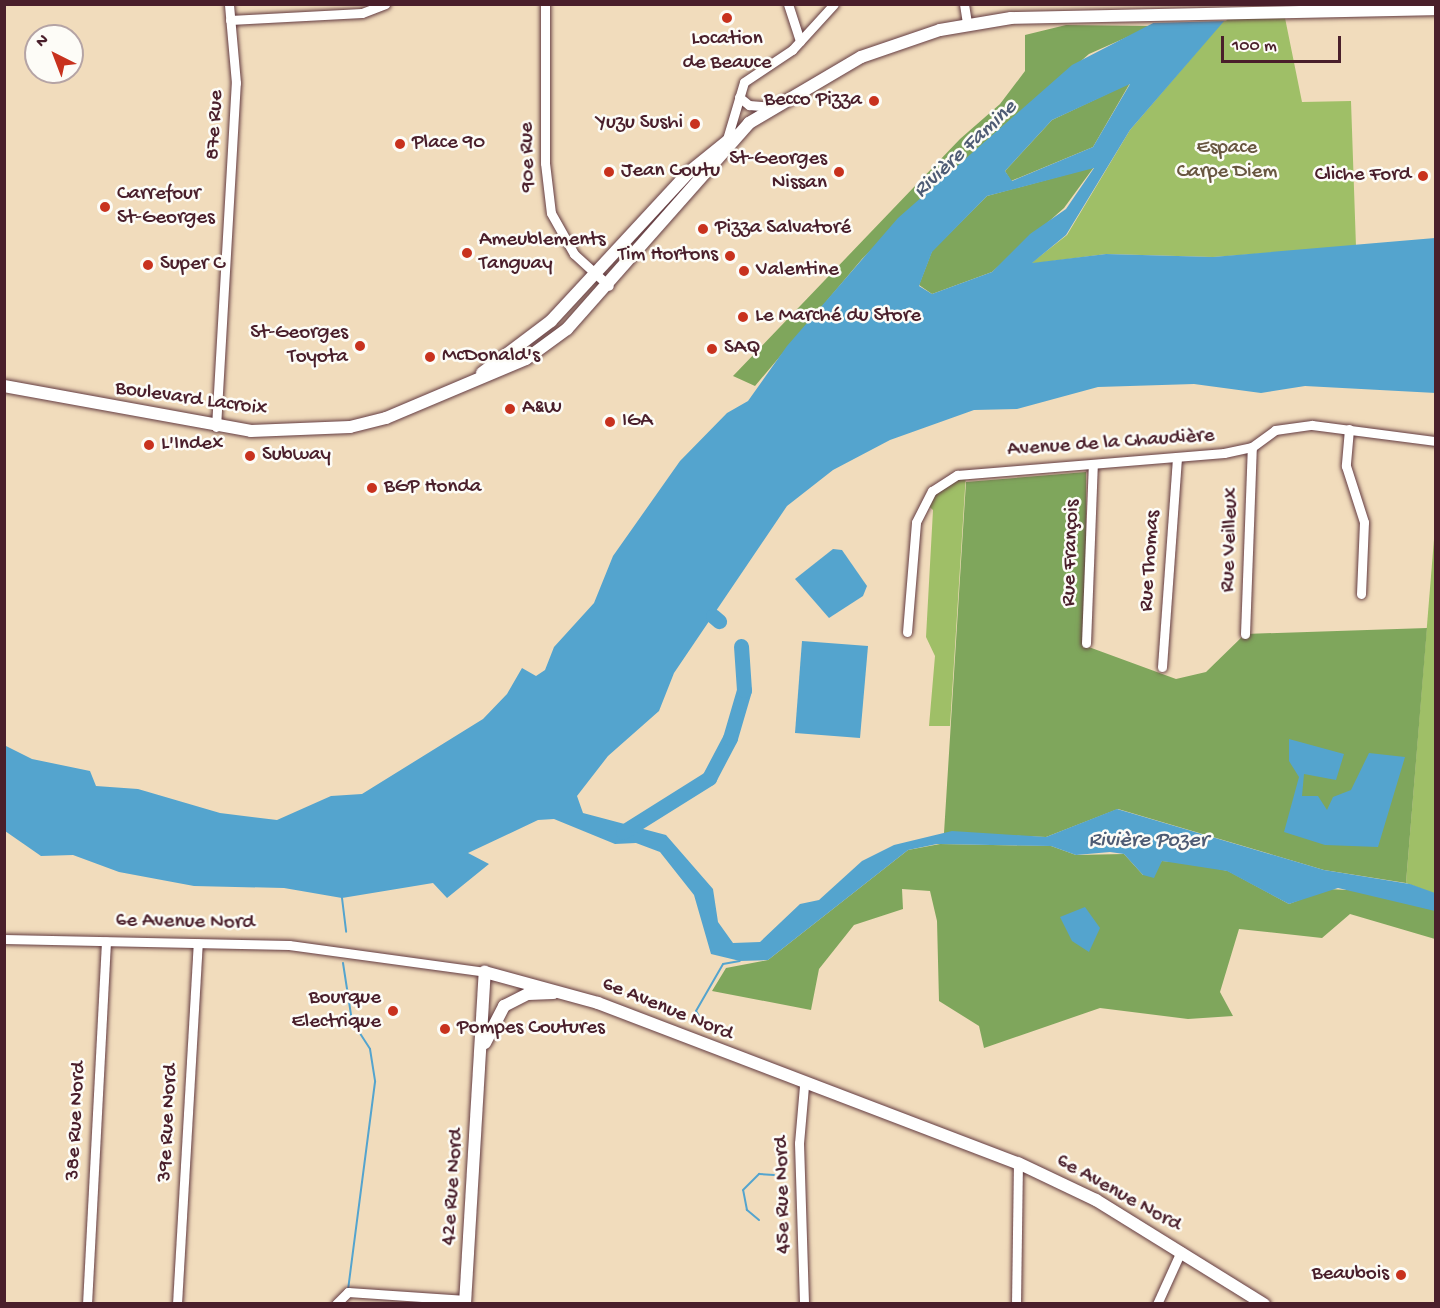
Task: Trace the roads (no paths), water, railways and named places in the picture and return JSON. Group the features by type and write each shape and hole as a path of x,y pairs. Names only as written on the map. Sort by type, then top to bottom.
{"main road":[{"name":"Boulevard Lacroix","path":"472,381 551,321 597,275 688,173 726,140 770,107 861,57 967,24 1071,15 1245,14 1434,9"},
{"name":"Boulevard Lacroix","path":"4,386 216,427 271,432 350,427 427,405 543,347 609,286 738,133"},
{"name":"6e Avenue Nord","path":"482,972 571,994 804,1086 1018,1163 1096,1200 1264,1304"},
{"name":"42e Rue Nord","path":"465,1302 481,1073 482,972"},
{"name":"42e Rue Nord","path":"481,1073 492,1023 504,1006 528,994 571,994"}],"street":[{"name":"87e Rue","path":"216,427 236,83 229,4"},
{"path":"230,20 362,13 385,4"},
{"name":"90e Rue","path":"545,4 546,181 551,213 574,254 609,286"},
{"path":"788,4 800,41"},
{"path":"726,140 737,119 739,97 744,82 800,41 834,4"},
{"path":"964,4 967,24"},
{"path":"739,97 749,105 770,107"},
{"path":"1348,429 1346,466 1364,522 1361,594"},
{"name":"Avenue de la Chaudière","path":"908,632 916,522 932,491 957,475 978,471 1177,458 1252,447 1275,430 1348,429 1436,441"},
{"name":"Rue Veilleux","path":"1245,634 1252,447"},
{"name":"Rue Thomas","path":"1162,668 1177,458"},
{"name":"Rue François","path":"1086,643 1093,464"},
{"name":"6e Avenue Nord","path":"4,939 313,948 482,972"},
{"name":"38e Rue Nord","path":"87,1304 106,941"},
{"name":"39e Rue Nord","path":"177,1304 198,944"},
{"name":"45e Rue Nord","path":"804,1086 799,1143 804,1304"},
{"path":"1016,1304 1018,1163"},
{"path":"1157,1304 1181,1251"},
{"path":"336,1304 348,1292 465,1302"}],"water":[{"name":"Rivière Pozer","path":"1188,5 1238,5 1130,130 1066,235 1032,263 1106,254 1213,257 1435,238 1436,393 1305,386 1261,393 1194,384 1098,387 1017,409 974,410 890,440 833,470 787,506 674,673 659,711 608,756 577,796 583,813 666,835 713,889 718,922 733,943 760,942 800,904 819,900 862,861 894,845 952,831 1046,837 1117,809 1324,870 1410,884 1435,893 1435,911 1338,888 1289,904 1227,871 1162,861 1154,878 1143,875 1124,854 1110,852 1076,855 1051,846 937,844 908,850 768,960 740,961 711,954 694,895 660,852 636,843 615,844 554,819 538,820 468,853 489,864 447,898 433,883 342,898 284,888 194,886 119,872 73,855 41,856 5,831 4,745 32,759 90,771 96,786 138,789 220,813 277,820 331,796 362,794 483,719 507,694 522,668 536,676 545,670 554,647 594,603 613,556 680,461 727,413 748,401 787,346 898,218 1072,65","holes":["1130,84 1093,147 1012,181 1005,171 1052,120","1094,168 1066,209 1030,234 992,272 932,294 919,286 932,252 987,196"]},
{"path":"833,549 842,550 867,586 863,596 829,618 795,579"},
{"path":"802,641 868,646 860,738 795,733"},
{"path":"1289,739 1344,754 1336,780 1304,774 1302,796 1318,796 1327,810 1333,797 1351,790 1369,753 1405,757 1378,847 1325,845 1284,832 1299,777 1289,761"},
{"path":"1085,907 1100,928 1089,952 1072,941 1060,917"}],"waterway":[{"path":"713,616 719,621"},
{"path":"623,832 709,778 730,738 744,690 741,646"},
{"path":"342,898 346,932"},
{"path":"708,1031 696,1011 723,964 740,961"},
{"path":"343,963 352,1021 370,1049 375,1082 348,1289"},
{"path":"759,1220 747,1210 743,1190 759,1174 774,1175"}],"place":[{"name":"Location de Beauce","path":"727,18"},
{"name":"Becco Pizza","path":"874,101"},
{"name":"Yuzu Sushi","path":"695,124"},
{"name":"Place 90","path":"400,144"},
{"name":"Jean Coutu","path":"609,172"},
{"name":"St-Georges Nissan","path":"839,172"},
{"name":"Cliche Ford","path":"1423,176"},
{"name":"Carrefour St-Georges","path":"105,207"},
{"name":"Pizza Salvatoré","path":"703,229"},
{"name":"Ameublements Tanguay","path":"467,253"},
{"name":"Tim Hortons","path":"730,256"},
{"name":"Super C","path":"148,265"},
{"name":"Valentine","path":"744,271"},
{"name":"Le Marché du Store","path":"743,317"},
{"name":"St-Georges Toyota","path":"360,346"},
{"name":"SAQ","path":"712,349"},
{"name":"McDonald's","path":"430,357"},
{"name":"A&W","path":"510,409"},
{"name":"IGA","path":"610,422"},
{"name":"L'Index","path":"149,445"},
{"name":"Subway","path":"250,456"},
{"name":"BGP Honda","path":"372,488"},
{"name":"Bourque Electrique","path":"393,1011"},
{"name":"Pompes Coutures","path":"445,1029"},
{"name":"Beaubois","path":"1401,1275"}],"park label":[{"name":"Espace Carpe Diem","path":"1227,161"}],"water label":[{"name":"Rivière Famine","path":"966,150"}]}
